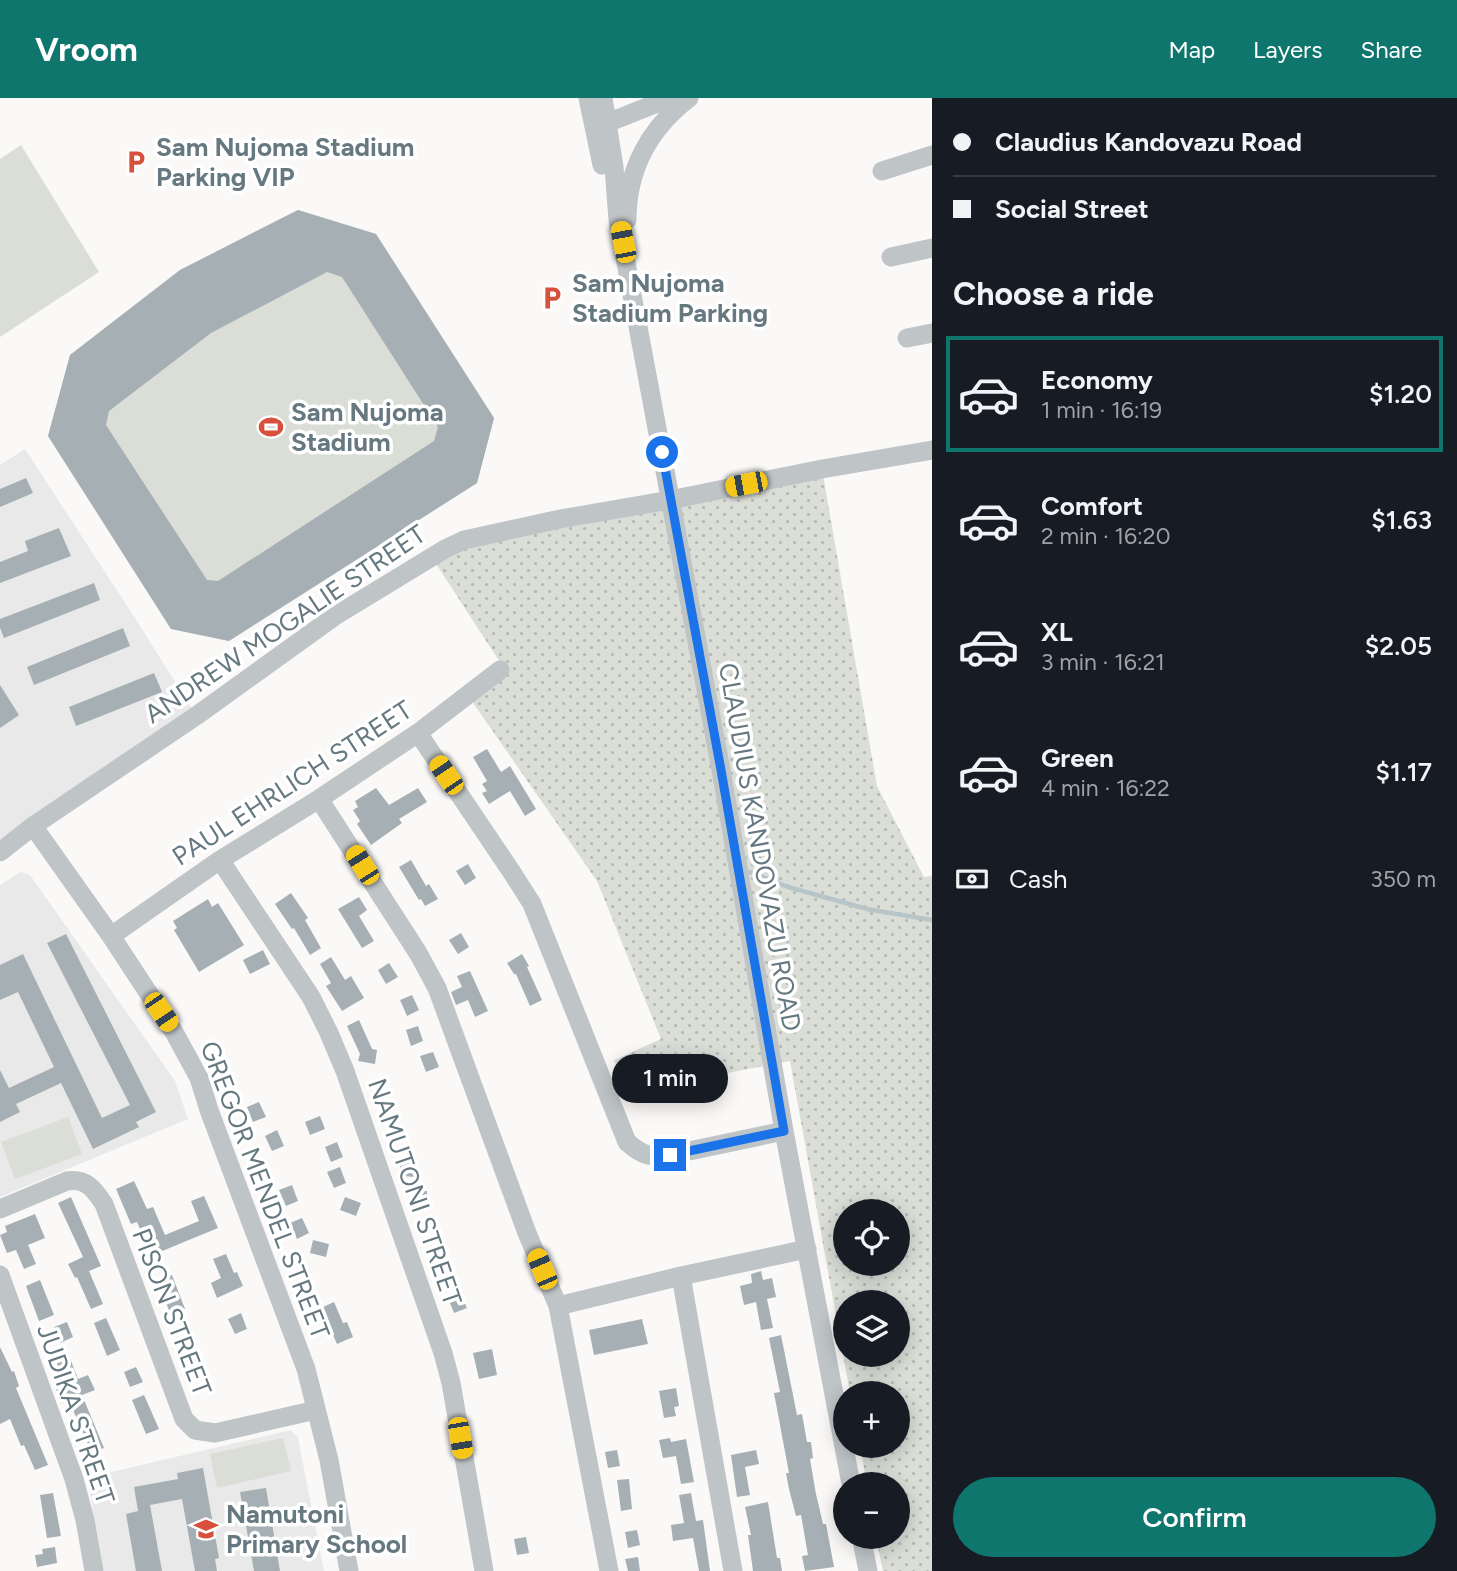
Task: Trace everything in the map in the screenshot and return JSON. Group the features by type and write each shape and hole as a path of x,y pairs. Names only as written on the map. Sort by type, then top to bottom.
{"street":[{"name":"CLAUDIUS KANDOVAZU ROAD","path":"588,98 601,125"},
{"name":"CLAUDIUS KANDOVAZU ROAD","path":"603,98 601,125 849,1472"},
{"path":"601,125 670,98"},
{"path":"627,265 627,212 638,163 648,140 672,111 689,98"},
{"path":"882,171 932,155"},
{"path":"891,257 932,248"},
{"path":"907,338 932,332"},
{"name":"ANDREW MOGALIE STREET","path":"0,852 33,825 196,716 335,616 431,556 464,540 560,519 932,450"},
{"name":"PAUL EHRLICH STREET","path":"111,936 220,860 320,799 418,733 500,670"},
{"path":"418,733 532,904 627,1142 640,1153 656,1157 784,1131"},
{"path":"320,799 418,953 437,988 527,1233 558,1306 609,1571"},
{"name":"GREGOR MENDEL STREET","path":"33,825 174,1032 199,1078 300,1351 328,1460 349,1571"},
{"name":"NAMUTONI STREET","path":"220,860 311,997 345,1071 443,1353 451,1383 484,1571"},
{"name":"PISON STREET","path":"0,1209 67,1181 78,1180 96,1192 104,1204 184,1419 195,1430 215,1433 316,1410"},
{"path":"558,1306 681,1276 807,1250"},
{"name":"JUDIKA STREET","path":"0,1275 74,1479 94,1571"},
{"path":"681,1276 733,1571"},
{"path":"864,1549 868,1571"}],"shaded area":[{"path":"21,145 99,272 0,337 0,159"},
{"name":"Sam Nujoma Stadium","path":"298,210 376,234 494,418 477,483 229,641 171,629 48,436 70,355 180,270"},
{"path":"25,449 194,712 0,843 0,465"},
{"path":"822,469 877,786 924,877 932,876 932,1571 883,1571 878,1549 910,1549 910,1472 865,1472 862,1458 910,1458 910,1381 848,1381 845,1367 910,1367 910,1290 833,1290 833,1299 790,1061 627,1092 614,1060 661,1039 597,881 469,697 505,670 431,556"},
{"path":"21,872 30,875 175,1081 188,1119 0,1197 0,885"},
{"path":"68,1117 82,1154 15,1179 1,1142"},
{"name":"Namutoni Primary School","path":"291,1430 298,1438 324,1571 104,1571 89,1487 94,1476"},
{"path":"283,1438 291,1471 217,1488 210,1454"}],"building":[{"path":"298,210 376,234 494,418 477,483 229,641 171,629 48,436 70,355 180,270","holes":["327,272 342,277 438,427 434,441 218,581 207,580 106,425 109,411 211,333"]},
{"path":"26,478 33,493 0,507 0,489"},
{"path":"59,528 71,556 0,583 0,562 28,551 25,541"},
{"path":"94,583 100,600 4,638 0,619"},
{"path":"123,628 130,646 34,685 27,667"},
{"path":"154,673 162,692 76,726 69,707"},
{"path":"0,685 19,715 0,728"},
{"path":"487,749 501,772 510,766 536,809 525,816 510,791 489,804 482,793 487,791 482,784 487,781 473,757"},
{"path":"376,788 389,805 418,788 427,802 399,819 402,823 371,845 357,824 360,821 353,810 358,807 355,801"},
{"path":"411,860 426,886 429,884 438,899 425,906 399,867"},
{"path":"468,864 476,878 465,885 456,871"},
{"path":"291,893 308,918 305,920 321,948 310,955 275,904"},
{"path":"359,897 367,910 359,916 374,941 362,948 338,909"},
{"path":"208,899 212,907 218,903 244,945 199,972 174,930 177,928 173,921"},
{"path":"461,933 469,947 458,954 449,940"},
{"path":"66,934 156,1112 136,1122 139,1127 93,1149 61,1083 16,1104 20,1112 0,1122 0,1070 9,1088 54,1067 18,992 0,1000 0,965 23,954 102,1118 130,1105 47,943"},
{"path":"263,950 270,964 250,974 243,960"},
{"path":"522,954 542,1000 530,1006 516,974 507,963"},
{"path":"331,957 345,980 351,976 364,998 342,1011 326,986 331,983 320,964"},
{"path":"389,963 398,977 386,984 378,970"},
{"path":"470,971 488,1011 475,1017 468,1000 456,1005 451,992 462,987 457,976"},
{"path":"412,995 419,1010 407,1016 400,1000"},
{"path":"359,1020 372,1049 377,1050 375,1064 358,1061 360,1054 347,1026"},
{"path":"418,1026 423,1041 411,1046 406,1030"},
{"path":"433,1052 439,1067 426,1072 420,1056"},
{"path":"259,1102 266,1117 253,1122 247,1107"},
{"path":"320,1116 325,1129 310,1135 305,1122"},
{"path":"277,1130 284,1146 272,1151 265,1136"},
{"path":"337,1142 343,1157 331,1162 325,1147"},
{"path":"400,1163 417,1163 417,1177 401,1176"},
{"path":"340,1167 346,1183 334,1188 327,1172"},
{"path":"134,1181 147,1209 153,1207 165,1235 199,1221 191,1201 204,1196 218,1228 155,1254 144,1227 140,1229 137,1222 131,1224 116,1189"},
{"path":"292,1185 298,1201 286,1206 279,1190"},
{"path":"410,1191 427,1191 427,1205 410,1205"},
{"path":"71,1197 101,1266 89,1271 103,1304 91,1309 68,1264 83,1257 58,1203"},
{"path":"345,1197 361,1203 356,1216 340,1210"},
{"path":"35,1214 45,1238 28,1245 36,1264 24,1269 16,1250 7,1253 0,1235 7,1232 5,1226"},
{"path":"302,1218 309,1233 297,1239 290,1223"},
{"path":"313,1240 329,1244 326,1257 310,1253"},
{"path":"226,1254 243,1286 217,1298 211,1283 221,1278 213,1259"},
{"path":"761,1271 763,1280 772,1278 776,1297 767,1299 773,1328 761,1330 756,1302 744,1305 740,1286 752,1283 751,1274"},
{"path":"172,1275 185,1309 171,1315 157,1281"},
{"path":"40,1280 54,1315 39,1321 26,1286"},
{"path":"460,1293 467,1308 454,1313 448,1298"},
{"path":"334,1302 343,1323 347,1322 353,1337 337,1344 321,1308"},
{"path":"241,1313 247,1329 235,1334 228,1319"},
{"path":"106,1318 120,1350 107,1356 94,1323"},
{"path":"642,1319 648,1344 594,1355 589,1330"},
{"path":"67,1322 73,1337 60,1343 54,1327"},
{"path":"191,1335 204,1368 192,1373 178,1340"},
{"path":"781,1335 797,1415 802,1414 807,1442 811,1442 813,1458 810,1459 816,1494 823,1524 826,1524 834,1567 805,1571 802,1556 808,1555 801,1515 796,1516 789,1489 786,1473 789,1473 774,1393 780,1392 769,1338"},
{"path":"0,1347 12,1372 14,1371 19,1386 16,1388 48,1465 35,1470 10,1419 0,1424"},
{"path":"492,1349 497,1375 479,1379 473,1353"},
{"path":"68,1353 78,1379 88,1375 95,1390 82,1395 104,1448 92,1453 69,1401 62,1403 55,1387 65,1383 55,1359"},
{"path":"136,1367 143,1382 130,1387 124,1372"},
{"path":"676,1388 679,1406 674,1407 676,1416 664,1418 659,1391"},
{"path":"144,1395 159,1429 146,1434 132,1400"},
{"path":"670,1438 671,1442 686,1439 694,1482 681,1484 676,1456 663,1458 659,1440"},
{"path":"617,1450 620,1466 608,1468 605,1452"},
{"path":"756,1450 759,1464 745,1467 750,1495 737,1497 731,1455"},
{"path":"203,1468 219,1558 215,1559 217,1571 195,1571 182,1499 150,1505 162,1571 136,1571 126,1514 138,1511 134,1487 178,1479 177,1473"},
{"path":"629,1479 632,1509 621,1511 617,1480"},
{"path":"266,1488 280,1571 254,1571 240,1492"},
{"path":"53,1493 61,1536 47,1538 40,1495"},
{"path":"691,1493 696,1521 703,1520 710,1571 699,1571 693,1538 673,1541 671,1525 684,1523 679,1495"},
{"path":"768,1502 777,1558 780,1558 782,1571 753,1571 748,1535 751,1535 745,1507"},
{"path":"637,1530 640,1545 628,1548 625,1532"},
{"path":"526,1537 529,1553 517,1555 514,1539"},
{"path":"55,1547 57,1563 37,1567 35,1555 43,1554 42,1549"},
{"path":"638,1557 640,1571 628,1571 625,1559"}],"waterway":[{"path":"750,872 788,887 867,909 932,920"}],"place":[{"name":"Sam Nujoma Stadium Parking VIP","path":"136,162"},
{"name":"Sam Nujoma Stadium Parking","path":"552,298"},
{"name":"Sam Nujoma Stadium","path":"271,427"},
{"name":"Namutoni Primary School","path":"206,1529"}],"route":[{"path":"662,452 784,1131 670,1155"}]}
